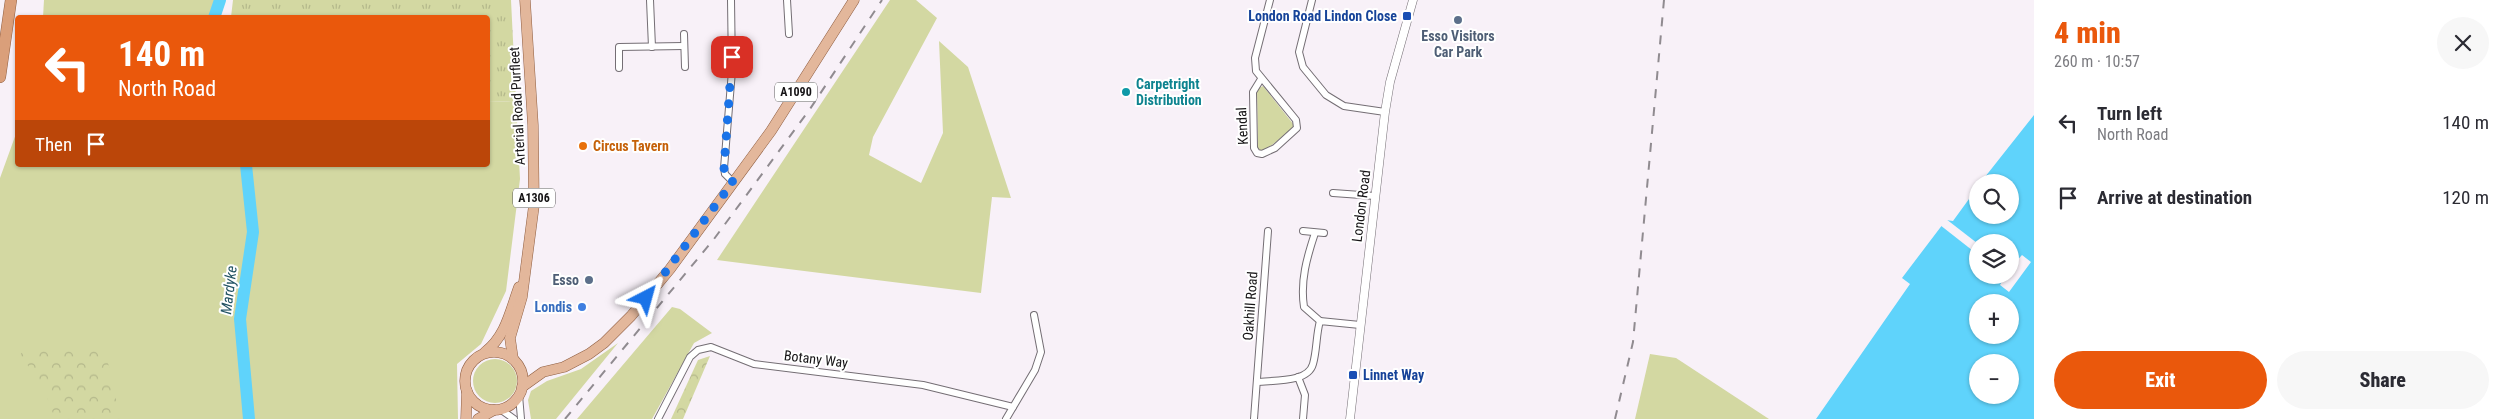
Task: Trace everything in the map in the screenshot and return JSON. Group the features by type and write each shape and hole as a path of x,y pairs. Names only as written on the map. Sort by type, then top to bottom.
{"highway":[{"path":"0,77 11,0"}],"main road":[{"name":"Arterial Road Purfleet","path":"515,361 510,338 522,297 532,222 534,167 525,0"},
{"name":"A1090","path":"521,391 542,372 578,361 604,344 670,269 771,131 854,0"},
{"name":"Arterial Road Purfleet","path":"482,355 493,346 505,327 525,271"},
{"path":"466,419 466,374 475,359 482,355 498,352 542,372"},
{"path":"478,419 514,402 521,391 523,379 515,361"},
{"path":"467,390 475,402 497,409"}],"street":[{"path":"650,0 652,47"},
{"path":"731,0 732,71 724,168 725,174 733,182"},
{"path":"787,0 789,34"},
{"name":"Kendal","path":"1261,80 1253,92 1253,111 1254,148 1257,153 1262,154 1275,148 1297,128 1293,116 1261,80 1256,71 1255,58 1270,0"},
{"path":"1312,0 1299,52 1303,67 1318,87 1344,106 1385,112"},
{"name":"London Road","path":"1350,419 1385,112 1392,74 1413,0"},
{"path":"684,34 685,67"},
{"path":"619,68 619,48 684,46"},
{"path":"1333,193 1375,196"},
{"name":"Oakhill Road","path":"1254,419 1268,231"},
{"path":"1302,231 1324,233"},
{"path":"1315,232 1304,268 1302,295 1304,307 1320,321 1360,325"},
{"path":"1006,419 1035,370 1041,352 1034,315"},
{"path":"1258,382 1298,377 1307,373 1313,364 1320,321"},
{"name":"Botany Way","path":"658,419 690,357 698,350 711,347 754,364 923,385 1013,407"},
{"path":"1298,377 1305,395 1303,419"},
{"path":"521,391 521,419"},
{"path":"497,409 514,419"}],"green space":[{"path":"44,0 215,0 211,15 43,15"},
{"path":"233,0 511,0 516,101 490,102 490,15 231,15"},
{"path":"890,0 916,0 937,18 873,137 869,155 921,183 943,133 939,41 968,67 1011,198 992,197 981,293 717,260"},
{"path":"1263,86 1294,125 1292,129 1263,152 1258,149 1257,89"},
{"path":"516,101 520,179 506,291 481,344 457,364 458,419 0,419 0,178 15,137 15,167 490,167 490,102"},
{"path":"672,307 680,309 712,333 694,343 652,419 577,419"},
{"path":"618,343 556,419 531,419 528,400 531,391 547,381 581,369"},
{"path":"50,346 102,349 109,366 111,385 123,419 55,419 43,386 20,355 25,348"},
{"path":"1650,354 1676,358 1769,419 1635,419"},
{"path":"710,356 683,419 671,419 698,360"},
{"path":"499,359 511,365 516,372 516,390 511,397 504,402 491,403 483,400 476,393 473,377 476,369 483,362"}],"water":[{"path":"2034,115 2034,419 1816,419 1910,284 1902,278 1946,220 1953,221 1969,199 1969,224 2019,224 2019,174 1987,174"}],"pier":[{"path":"1946,219 1969,237 1969,248 1940,225"},
{"path":"2022,255 2031,262 2019,278 2019,258"},
{"path":"2000,284 2015,284 2009,292"}],"waterway":[{"name":"Mardyke","path":"215,15 220,0"},
{"name":"Mardyke","path":"246,167 253,232 240,319 249,419"}],"railway":[{"path":"565,419 714,239 810,109 882,0"},
{"path":"1615,419 1633,342 1664,0"}],"place":[{"name":"London Road Lindon Close","path":"1407,16"},
{"name":"Esso Visitors Car Park","path":"1458,20"},
{"name":"Carpetright Distribution","path":"1126,92"},
{"name":"Circus Tavern","path":"583,146"},
{"name":"Esso","path":"589,280"},
{"name":"Londis","path":"582,307"},
{"name":"Linnet Way","path":"1353,375"}],"route":[{"path":"646,298 670,269 733,182 725,174 724,168 732,57"}]}
